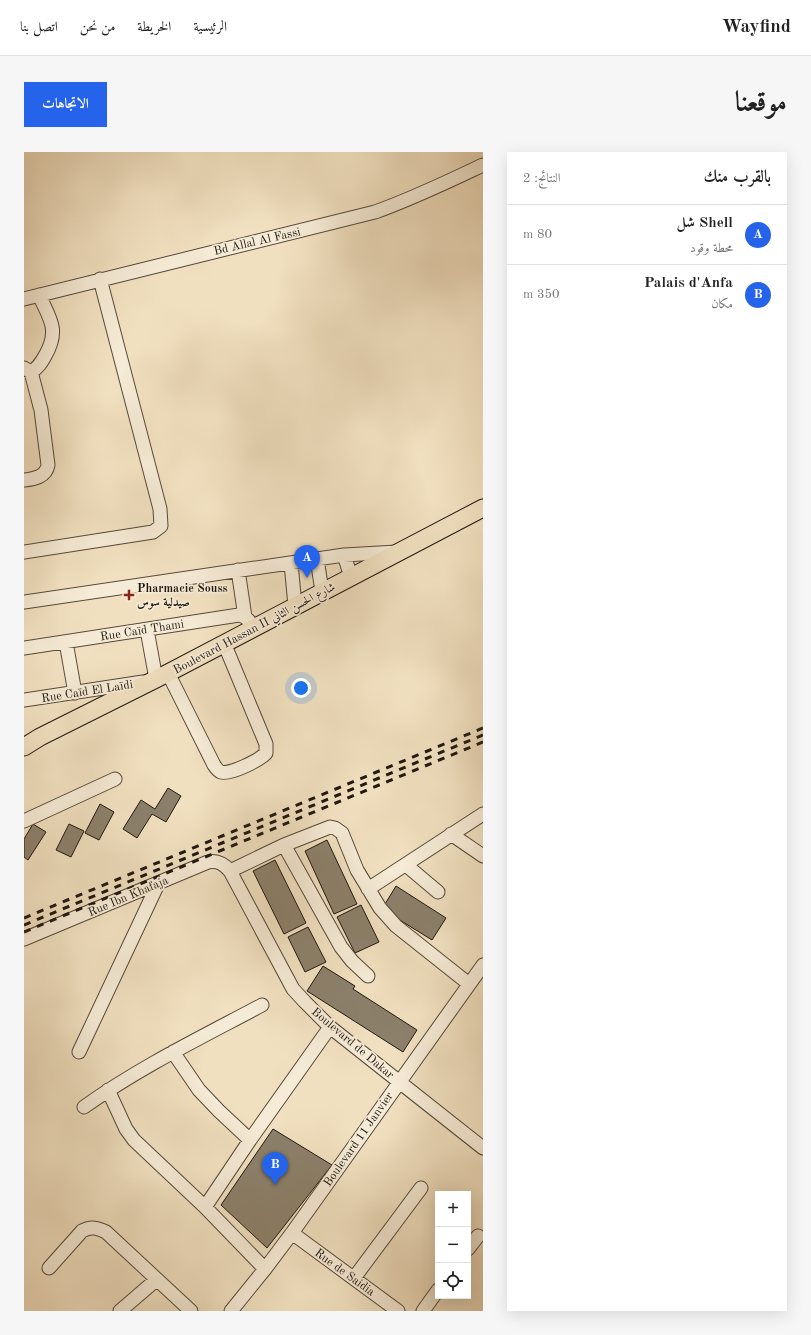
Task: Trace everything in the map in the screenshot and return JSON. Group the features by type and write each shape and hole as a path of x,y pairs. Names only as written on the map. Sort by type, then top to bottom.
{"main road":[{"name":"Boulevard Hassan II شارع الحسن الثاني","path":"24,747 32,738 157,678 224,643 249,622 295,606 483,508"}],"street":[{"name":"Bd Allal Al Fassi","path":"24,299 375,212 427,192 483,165"},
{"path":"24,552 153,532 161,526 160,509 100,279"},
{"path":"24,480 43,475 48,465 41,410 28,370 40,366 53,338 52,322 39,295"},
{"path":"24,602 344,555 398,552"},
{"path":"344,555 351,577"},
{"path":"317,559 322,591"},
{"path":"291,563 295,606"},
{"path":"238,570 249,622"},
{"name":"Rue Caïd Thami","path":"24,648 230,616 239,615 249,622"},
{"path":"147,630 157,678 214,765 221,772 233,771 258,760 266,753 266,744 224,643"},
{"path":"66,642 75,693"},
{"name":"Rue Caïd El Laïdi","path":"24,700 145,682 157,678"},
{"path":"24,821 115,779"},
{"path":"368,889 483,814"},
{"path":"230,871 284,845 330,827 336,828 342,833 357,870 368,889 380,908 396,926 476,981"},
{"path":"451,834 483,856"},
{"path":"284,845 341,947 352,961 368,976"},
{"name":"Rue Ibn Khafaja","path":"24,939 210,861 223,863 230,871"},
{"path":"406,865 438,892"},
{"name":"Boulevard de Dakar","path":"230,871 293,989 304,1002 330,1027 483,1148"},
{"path":"79,1052 158,884"},
{"name":"Boulevard 11 Janvier","path":"231,1311 292,1233 399,1081 476,981 483,965"},
{"path":"84,1107 108,1090 173,1052 262,1005"},
{"path":"205,1207 250,1140 330,1027"},
{"path":"173,1052 199,1090 250,1140"},
{"path":"108,1090 126,1129 134,1140 205,1207 265,1269"},
{"path":"354,1278 421,1188"},
{"path":"49,1268 82,1231 86,1228 98,1228 106,1232 191,1311"},
{"name":"Rue de Saidia","path":"292,1233 398,1311"},
{"path":"471,1245 478,1236"},
{"path":"120,1311 156,1280"},
{"path":"423,1311 435,1294"}],"building":[{"path":"168,788 181,796 166,822 152,814 137,838 123,829 141,800 155,809"},
{"path":"100,804 114,812 99,840 85,833"},
{"path":"33,824 46,832 28,860 24,857 24,839"},
{"path":"69,824 84,831 71,857 56,850"},
{"path":"327,840 357,904 334,914 305,851"},
{"path":"275,860 306,923 284,934 253,871"},
{"path":"396,886 446,918 432,940 382,909"},
{"path":"361,905 379,942 355,953 337,917"},
{"path":"308,927 326,962 305,972 288,937"},
{"path":"323,966 355,986 353,989 417,1030 403,1052 307,991"},
{"path":"273,1129 332,1165 267,1248 221,1205"}],"railway":[{"path":"24,918 483,728"},
{"path":"24,925 483,735"},
{"path":"24,932 483,742"}],"place":[{"name":"Shell شل","path":"307,578"},
{"name":"Pharmacie Souss صيدلية سوس","path":"129,595"},
{"name":"Palais d'Anfa","path":"275,1185"}]}
